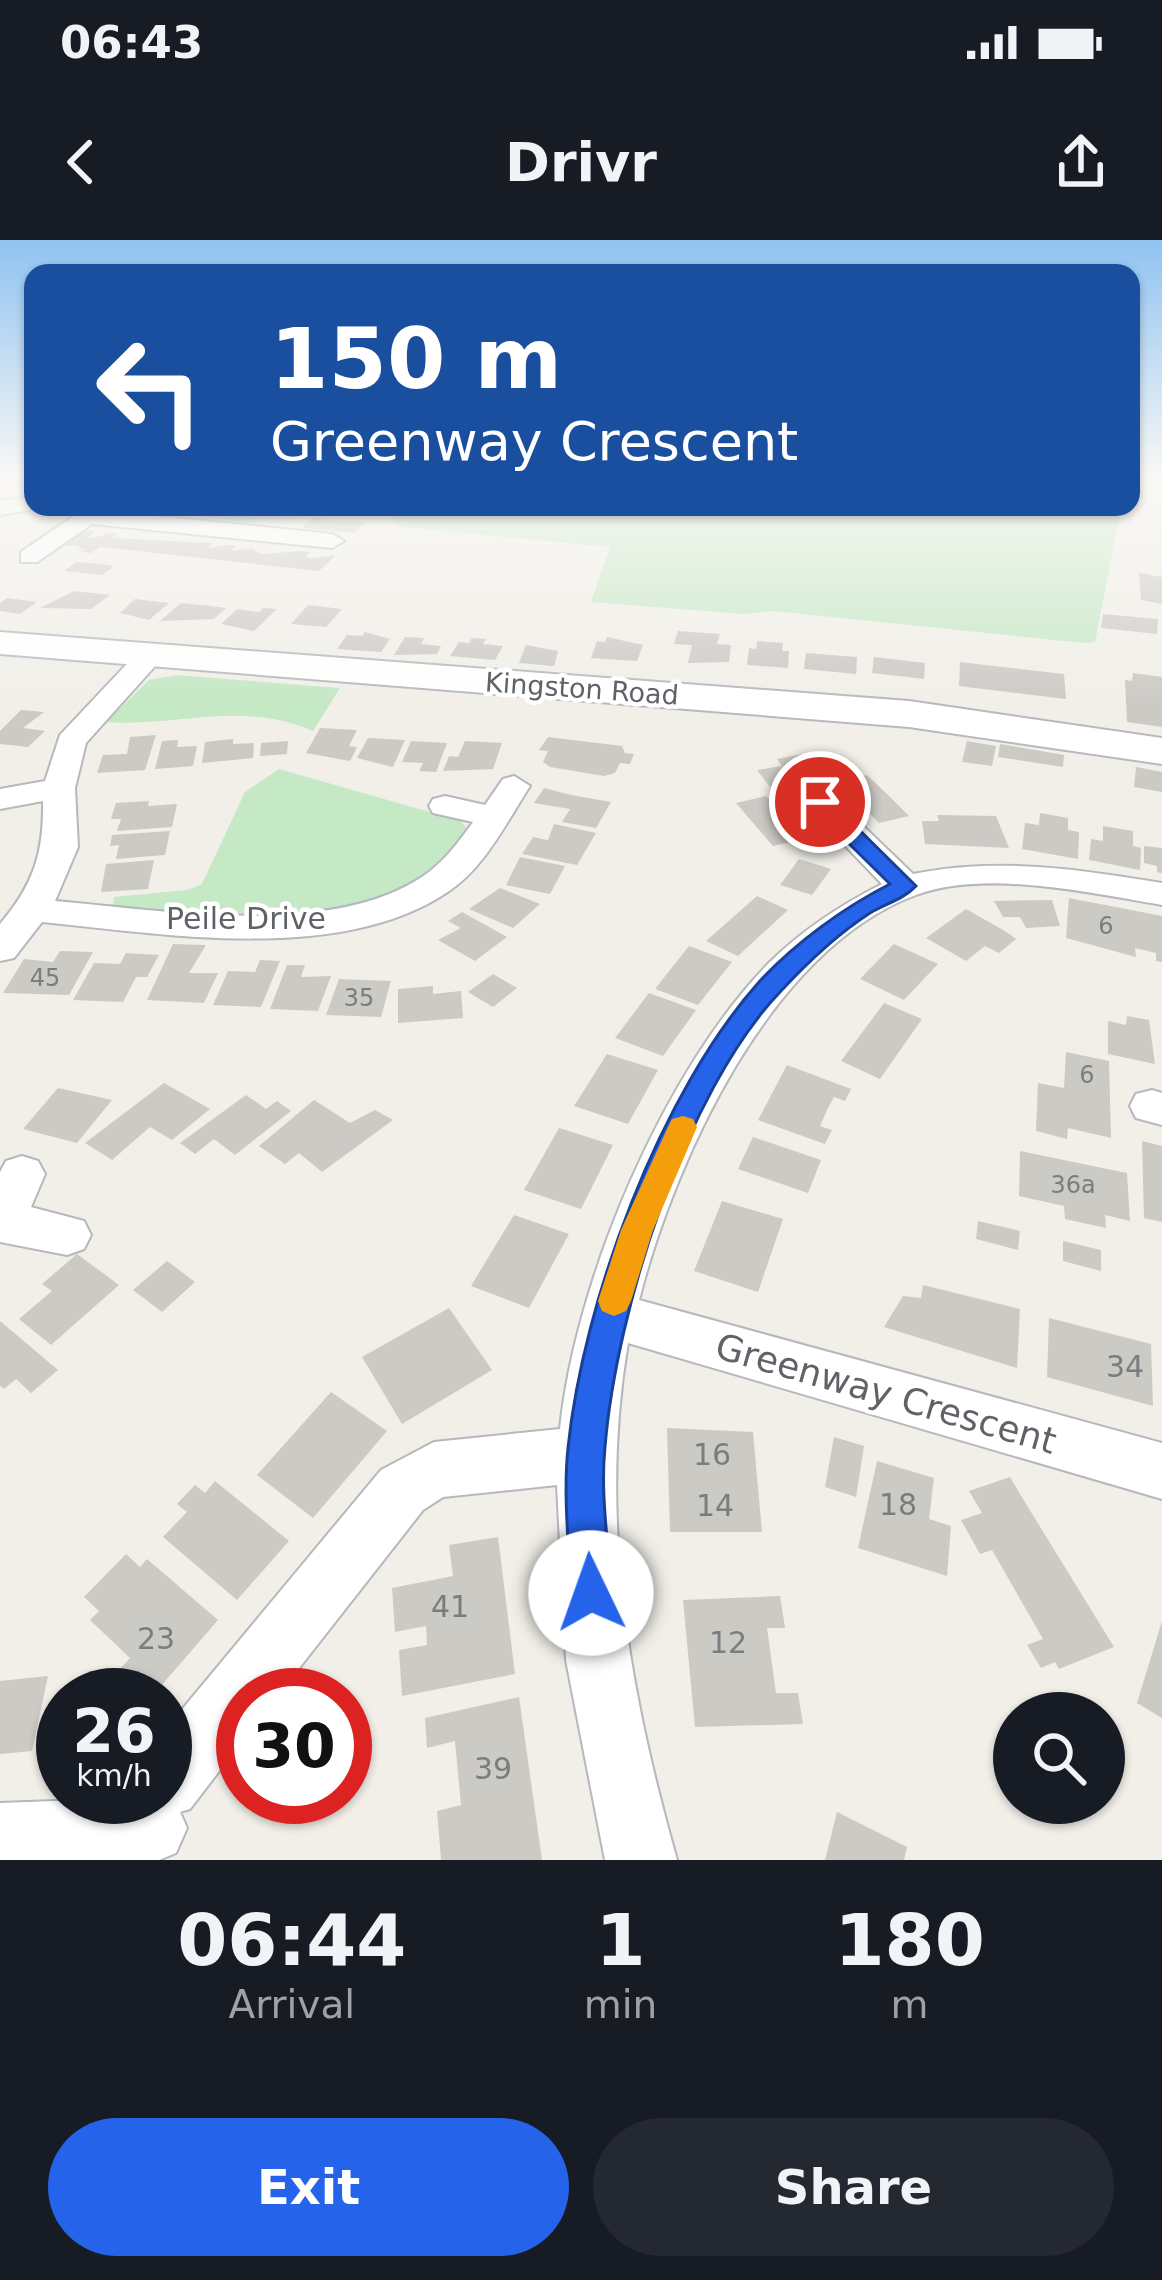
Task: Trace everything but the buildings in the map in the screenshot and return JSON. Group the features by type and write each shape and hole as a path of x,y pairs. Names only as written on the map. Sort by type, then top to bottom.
{"street":[{"path":"29,557 34,553"},
{"name":"Kingston Road","path":"0,643 909,714 1162,751"},
{"path":"0,949 32,910 61,847 59,788 70,741 150,656"},
{"name":"Peile Drive","path":"32,910 252,922 349,919 394,906 433,886 464,858 514,785"},
{"path":"0,799 59,788"},
{"path":"820,802 905,886"},
{"path":"445,806 494,817"},
{"path":"641,1860 596,1669 585,1454 594,1381 610,1316 665,1162 712,1067 769,987 814,943 859,909 905,886 967,873 1016,872 1162,894"},
{"path":"22,1174 1,1222 67,1235"},
{"name":"Greenway Crescent","path":"610,1316 1162,1471"},
{"path":"192,1770 402,1490 434,1470 585,1454"},
{"path":"0,1839 107,1824"}],"green space":[{"path":"608,553 1112,553 1095,642 774,611 744,614 591,602"},
{"path":"177,675 340,688 313,731 261,717 106,722 149,680"},
{"path":"279,769 461,821 466,827 444,863 409,888 363,903 255,913 113,907 114,897 187,890 202,884 245,792"}],"slow traffic":[{"path":"614,1301 637,1230 683,1127"}],"route":[{"path":"591,1593 585,1454 594,1381 637,1230 665,1162 712,1067 769,987 814,943 859,909 905,886 820,802"}]}
